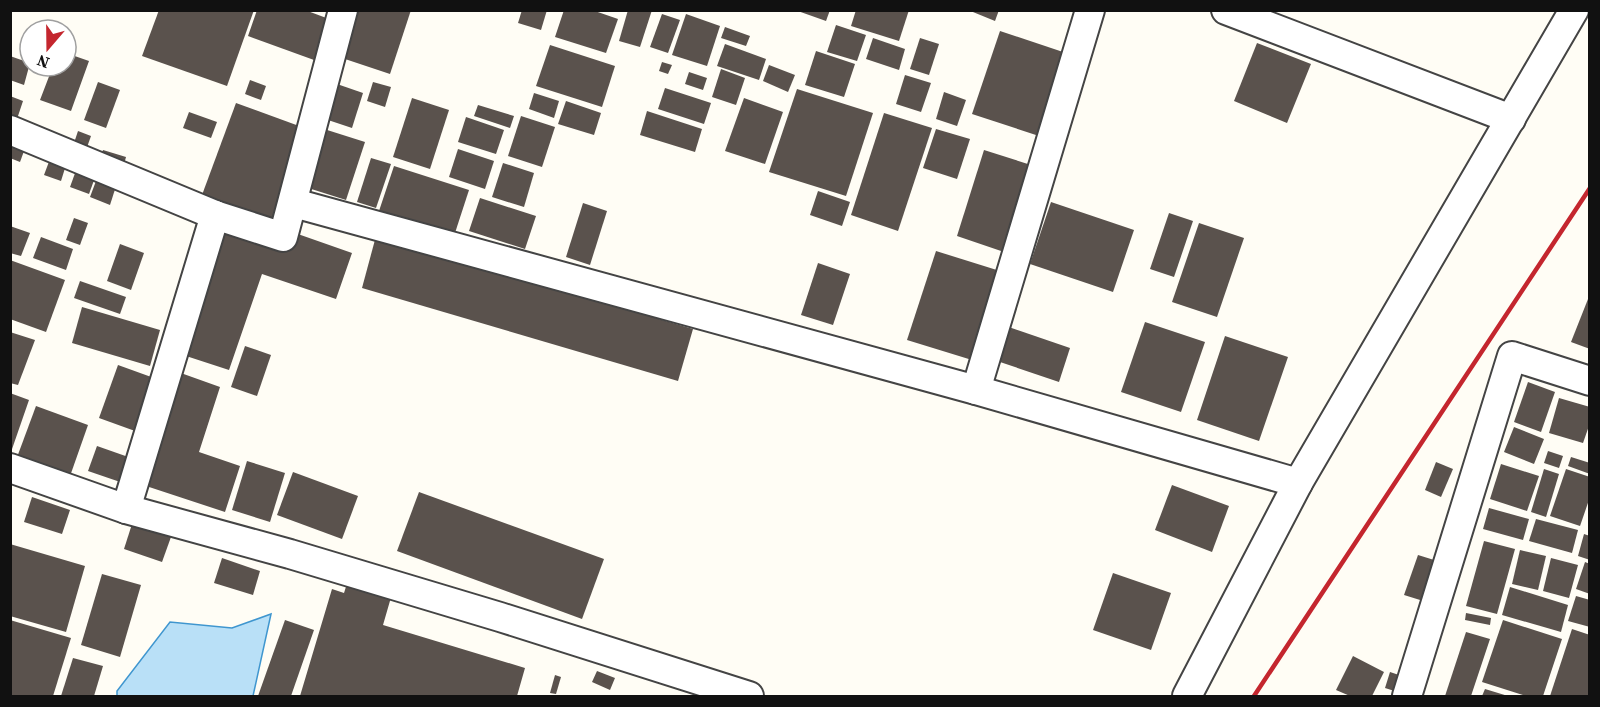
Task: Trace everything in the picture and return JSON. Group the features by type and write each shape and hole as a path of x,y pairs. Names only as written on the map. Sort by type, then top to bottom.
{"street":[{"path":"10,129 215,215 283,237 294,203 343,10"},
{"path":"976,390 1090,10"},
{"path":"1226,10 1511,119"},
{"path":"1187,696 1298,483 1574,10"},
{"path":"294,203 976,390 1298,483"},
{"path":"126,509 215,215"},
{"path":"1407,696 1512,356 1590,381"},
{"path":"10,468 126,509 301,557 749,696"}],"water":[{"path":"271,614 253,696 117,696 117,691 170,622 232,628"}],"building":[{"path":"159,10 254,10 227,86 142,56"},
{"path":"257,10 305,10 329,19 314,60 248,36"},
{"path":"354,10 411,10 390,74 339,57"},
{"path":"522,10 547,10 541,30 518,23"},
{"path":"564,10 592,10 618,19 606,53 555,37"},
{"path":"628,10 652,10 640,47 619,41"},
{"path":"795,10 830,10 826,21"},
{"path":"856,10 909,10 899,41 851,26"},
{"path":"968,10 999,10 995,21"},
{"path":"662,14 680,20 668,53 650,47"},
{"path":"686,14 720,26 707,66 672,55"},
{"path":"836,25 866,35 857,61 827,52"},
{"path":"725,27 750,36 746,46 721,38"},
{"path":"1000,31 1066,53 1039,136 972,114"},
{"path":"873,38 905,49 899,70 866,59"},
{"path":"920,38 939,44 929,75 910,69"},
{"path":"1257,43 1311,64 1287,123 1234,101"},
{"path":"725,44 766,59 759,80 717,66"},
{"path":"550,45 615,66 602,107 536,86"},
{"path":"816,51 855,64 844,97 805,85"},
{"path":"10,56 18,59 18,78 26,78 24,85 10,80"},
{"path":"78,57 89,61 71,111 40,100 48,78 78,78"},
{"path":"662,62 672,65 668,74 659,71"},
{"path":"769,65 795,75 788,92 763,81"},
{"path":"721,69 745,78 736,105 712,97"},
{"path":"689,72 707,78 703,90 685,84"},
{"path":"905,75 931,83 921,112 896,104"},
{"path":"250,80 266,86 261,100 245,94"},
{"path":"98,82 120,90 106,128 84,120"},
{"path":"373,82 391,87 385,107 367,101"},
{"path":"337,84 363,93 352,128 325,119"},
{"path":"665,88 711,103 704,124 658,109"},
{"path":"797,89 873,113 846,196 769,172"},
{"path":"944,92 966,100 957,126 936,119"},
{"path":"534,93 559,101 554,118 529,109"},
{"path":"10,96 23,101 16,122 10,120"},
{"path":"412,98 449,110 430,169 393,157"},
{"path":"744,98 783,112 765,164 725,151"},
{"path":"566,101 601,113 594,135 558,124"},
{"path":"236,103 310,130 276,222 202,195"},
{"path":"478,105 514,116 510,128 474,116"},
{"path":"647,111 702,129 695,152 640,135"},
{"path":"189,112 217,122 211,138 183,128"},
{"path":"884,113 932,128 898,231 851,215"},
{"path":"521,116 555,127 542,167 508,156"},
{"path":"466,117 504,130 496,154 458,142"},
{"path":"324,129 365,142 346,200 305,187"},
{"path":"936,129 970,139 957,179 923,168"},
{"path":"78,131 91,136 85,153 72,149"},
{"path":"10,137 27,143 20,162 10,158"},
{"path":"458,149 494,161 485,189 449,177"},
{"path":"103,150 126,157 123,168 99,161"},
{"path":"984,150 1031,165 1004,252 957,236"},
{"path":"371,158 391,164 376,208 357,202"},
{"path":"50,159 66,165 61,181 44,175"},
{"path":"503,163 534,173 524,207 492,197"},
{"path":"78,165 97,172 89,194 70,187"},
{"path":"394,166 469,190 454,236 379,211"},
{"path":"99,173 118,180 110,205 90,197"},
{"path":"818,191 850,202 842,226 810,215"},
{"path":"480,198 536,216 525,249 469,231"},
{"path":"1051,202 1134,230 1113,292 1030,264"},
{"path":"583,203 607,211 590,265 566,257"},
{"path":"1169,213 1193,221 1174,277 1150,269"},
{"path":"74,218 88,223 80,245 66,240"},
{"path":"227,223 295,233 352,253 336,299 262,274 229,370 183,355"},
{"path":"1199,223 1244,238 1217,317 1172,302"},
{"path":"10,226 30,233 21,256 10,253"},
{"path":"376,236 693,329 678,381 362,288"},
{"path":"41,237 73,249 66,270 33,258"},
{"path":"120,244 144,253 131,290 107,281"},
{"path":"936,251 1000,271 972,360 907,340"},
{"path":"10,260 65,280 46,332 10,319"},
{"path":"818,263 850,274 833,325 801,315"},
{"path":"80,281 126,297 120,314 74,298"},
{"path":"1590,294 1590,349 1571,342"},
{"path":"82,307 160,330 150,366 72,343"},
{"path":"1145,322 1205,342 1181,412 1121,392"},
{"path":"1006,326 1070,348 1059,382 994,360"},
{"path":"10,332 35,340 18,385 10,383"},
{"path":"1225,336 1288,357 1259,441 1197,420"},
{"path":"245,346 271,355 257,396 231,387"},
{"path":"118,365 154,378 135,431 99,418"},
{"path":"178,372 220,387 199,452 240,466 225,512 140,484"},
{"path":"1528,382 1555,392 1541,432 1514,422"},
{"path":"10,393 29,400 11,452 10,451"},
{"path":"1559,398 1590,407 1590,423 1583,443 1549,433"},
{"path":"36,406 88,425 69,479 16,460"},
{"path":"1514,427 1544,439 1534,464 1504,452"},
{"path":"97,446 134,459 126,484 88,471"},
{"path":"1548,451 1563,456 1559,468 1544,463"},
{"path":"1571,457 1590,463 1590,474 1568,466"},
{"path":"247,461 285,473 270,522 232,510"},
{"path":"1436,462 1453,469 1441,497 1425,490"},
{"path":"1501,464 1539,476 1527,511 1490,499"},
{"path":"1544,469 1559,474 1546,517 1531,512"},
{"path":"1566,469 1590,477 1590,497 1580,526 1550,516"},
{"path":"293,472 358,496 342,539 277,515"},
{"path":"1172,485 1229,506 1212,552 1155,530"},
{"path":"419,492 604,559 582,619 397,551"},
{"path":"32,497 70,510 62,534 24,522"},
{"path":"1489,508 1529,519 1523,540 1483,529"},
{"path":"1536,519 1578,530 1572,553 1529,541"},
{"path":"132,524 171,537 162,562 124,549"},
{"path":"1584,534 1590,536 1590,560 1578,556"},
{"path":"1484,541 1515,549 1497,614 1466,606"},
{"path":"10,544 85,566 66,632 10,616"},
{"path":"1520,550 1546,556 1538,590 1512,584"},
{"path":"1418,555 1447,564 1433,604 1404,595"},
{"path":"222,558 260,571 253,595 214,583"},
{"path":"1551,558 1578,565 1569,598 1543,591"},
{"path":"1585,562 1590,564 1590,594 1576,589"},
{"path":"1113,573 1171,593 1151,650 1093,630"},
{"path":"102,574 141,585 120,657 81,645"},
{"path":"350,574 394,587 383,625 525,668 517,696 300,696 332,589 344,593"},
{"path":"1510,587 1568,605 1561,632 1502,615"},
{"path":"1576,596 1590,600 1590,627 1568,621"},
{"path":"1466,613 1491,618 1490,625 1465,620"},
{"path":"10,620 71,638 53,696 10,696"},
{"path":"285,620 314,630 291,696 258,696"},
{"path":"1503,620 1562,639 1543,696 1526,696 1482,682"},
{"path":"1572,629 1590,635 1590,696 1550,696"},
{"path":"1466,632 1490,639 1471,696 1445,696"},
{"path":"1353,656 1384,672 1372,696 1350,696 1336,690"},
{"path":"73,658 103,666 94,696 61,696"},
{"path":"597,671 615,678 610,690 592,682"},
{"path":"1390,672 1408,678 1404,694 1385,688"},
{"path":"555,675 561,677 556,694 550,693"},
{"path":"1485,689 1508,696 1482,696"}],"railway":[{"path":"1254,696 1590,188"}]}
